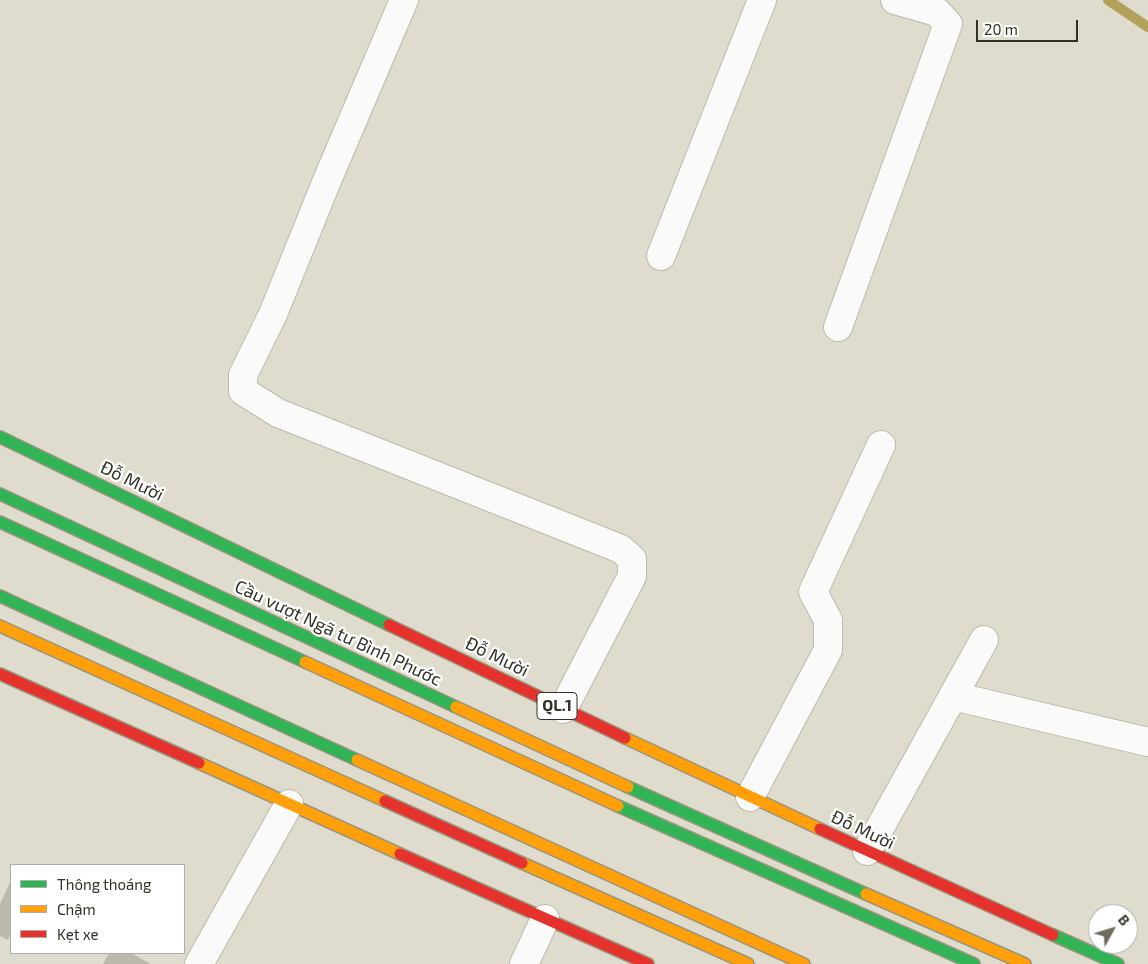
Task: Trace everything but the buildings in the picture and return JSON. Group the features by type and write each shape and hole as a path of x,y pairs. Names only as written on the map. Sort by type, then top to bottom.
{"highway":[{"name":"Đỗ Mười","path":"0,437 563,709 867,852 1118,964"},
{"name":"Cầu vượt Ngã tư Bình Phước","path":"0,494 662,803 1025,964"},
{"path":"0,522 652,822 974,964"},
{"path":"0,596 632,887 804,964"},
{"path":"0,626 748,964"},
{"path":"0,674 648,964"}],"street":[{"path":"404,0 328,178 273,314 243,375 243,391 278,413 621,549 632,559 632,576 563,709"},
{"path":"661,256 762,0"},
{"path":"838,327 948,24 938,12 895,0"},
{"path":"750,796 828,650 828,620 813,592 882,445"},
{"path":"867,852 984,640"},
{"path":"953,696 1148,742"},
{"path":"199,964 289,804"},
{"path":"524,964 545,919"}],"waterway":[{"path":"1108,0 1148,27"}],"traffic: fast":[{"path":"0,437 389,625"},
{"path":"0,494 456,707"},
{"path":"0,522 305,662"},
{"path":"0,596 357,760"},
{"path":"628,787 866,894"},
{"path":"618,806 974,964"},
{"path":"1053,935 1118,964"}],"traffic: slow":[{"path":"0,626 385,801"},
{"path":"305,662 618,806"},
{"path":"456,707 628,787"},
{"path":"625,738 820,829"},
{"path":"357,760 804,964"},
{"path":"199,763 400,854"},
{"path":"522,863 748,964"},
{"path":"866,894 1025,964"}],"traffic: jam":[{"path":"389,625 625,738"},
{"path":"0,674 199,763"},
{"path":"385,801 522,863"},
{"path":"820,829 1053,935"},
{"path":"400,854 648,964"}]}
